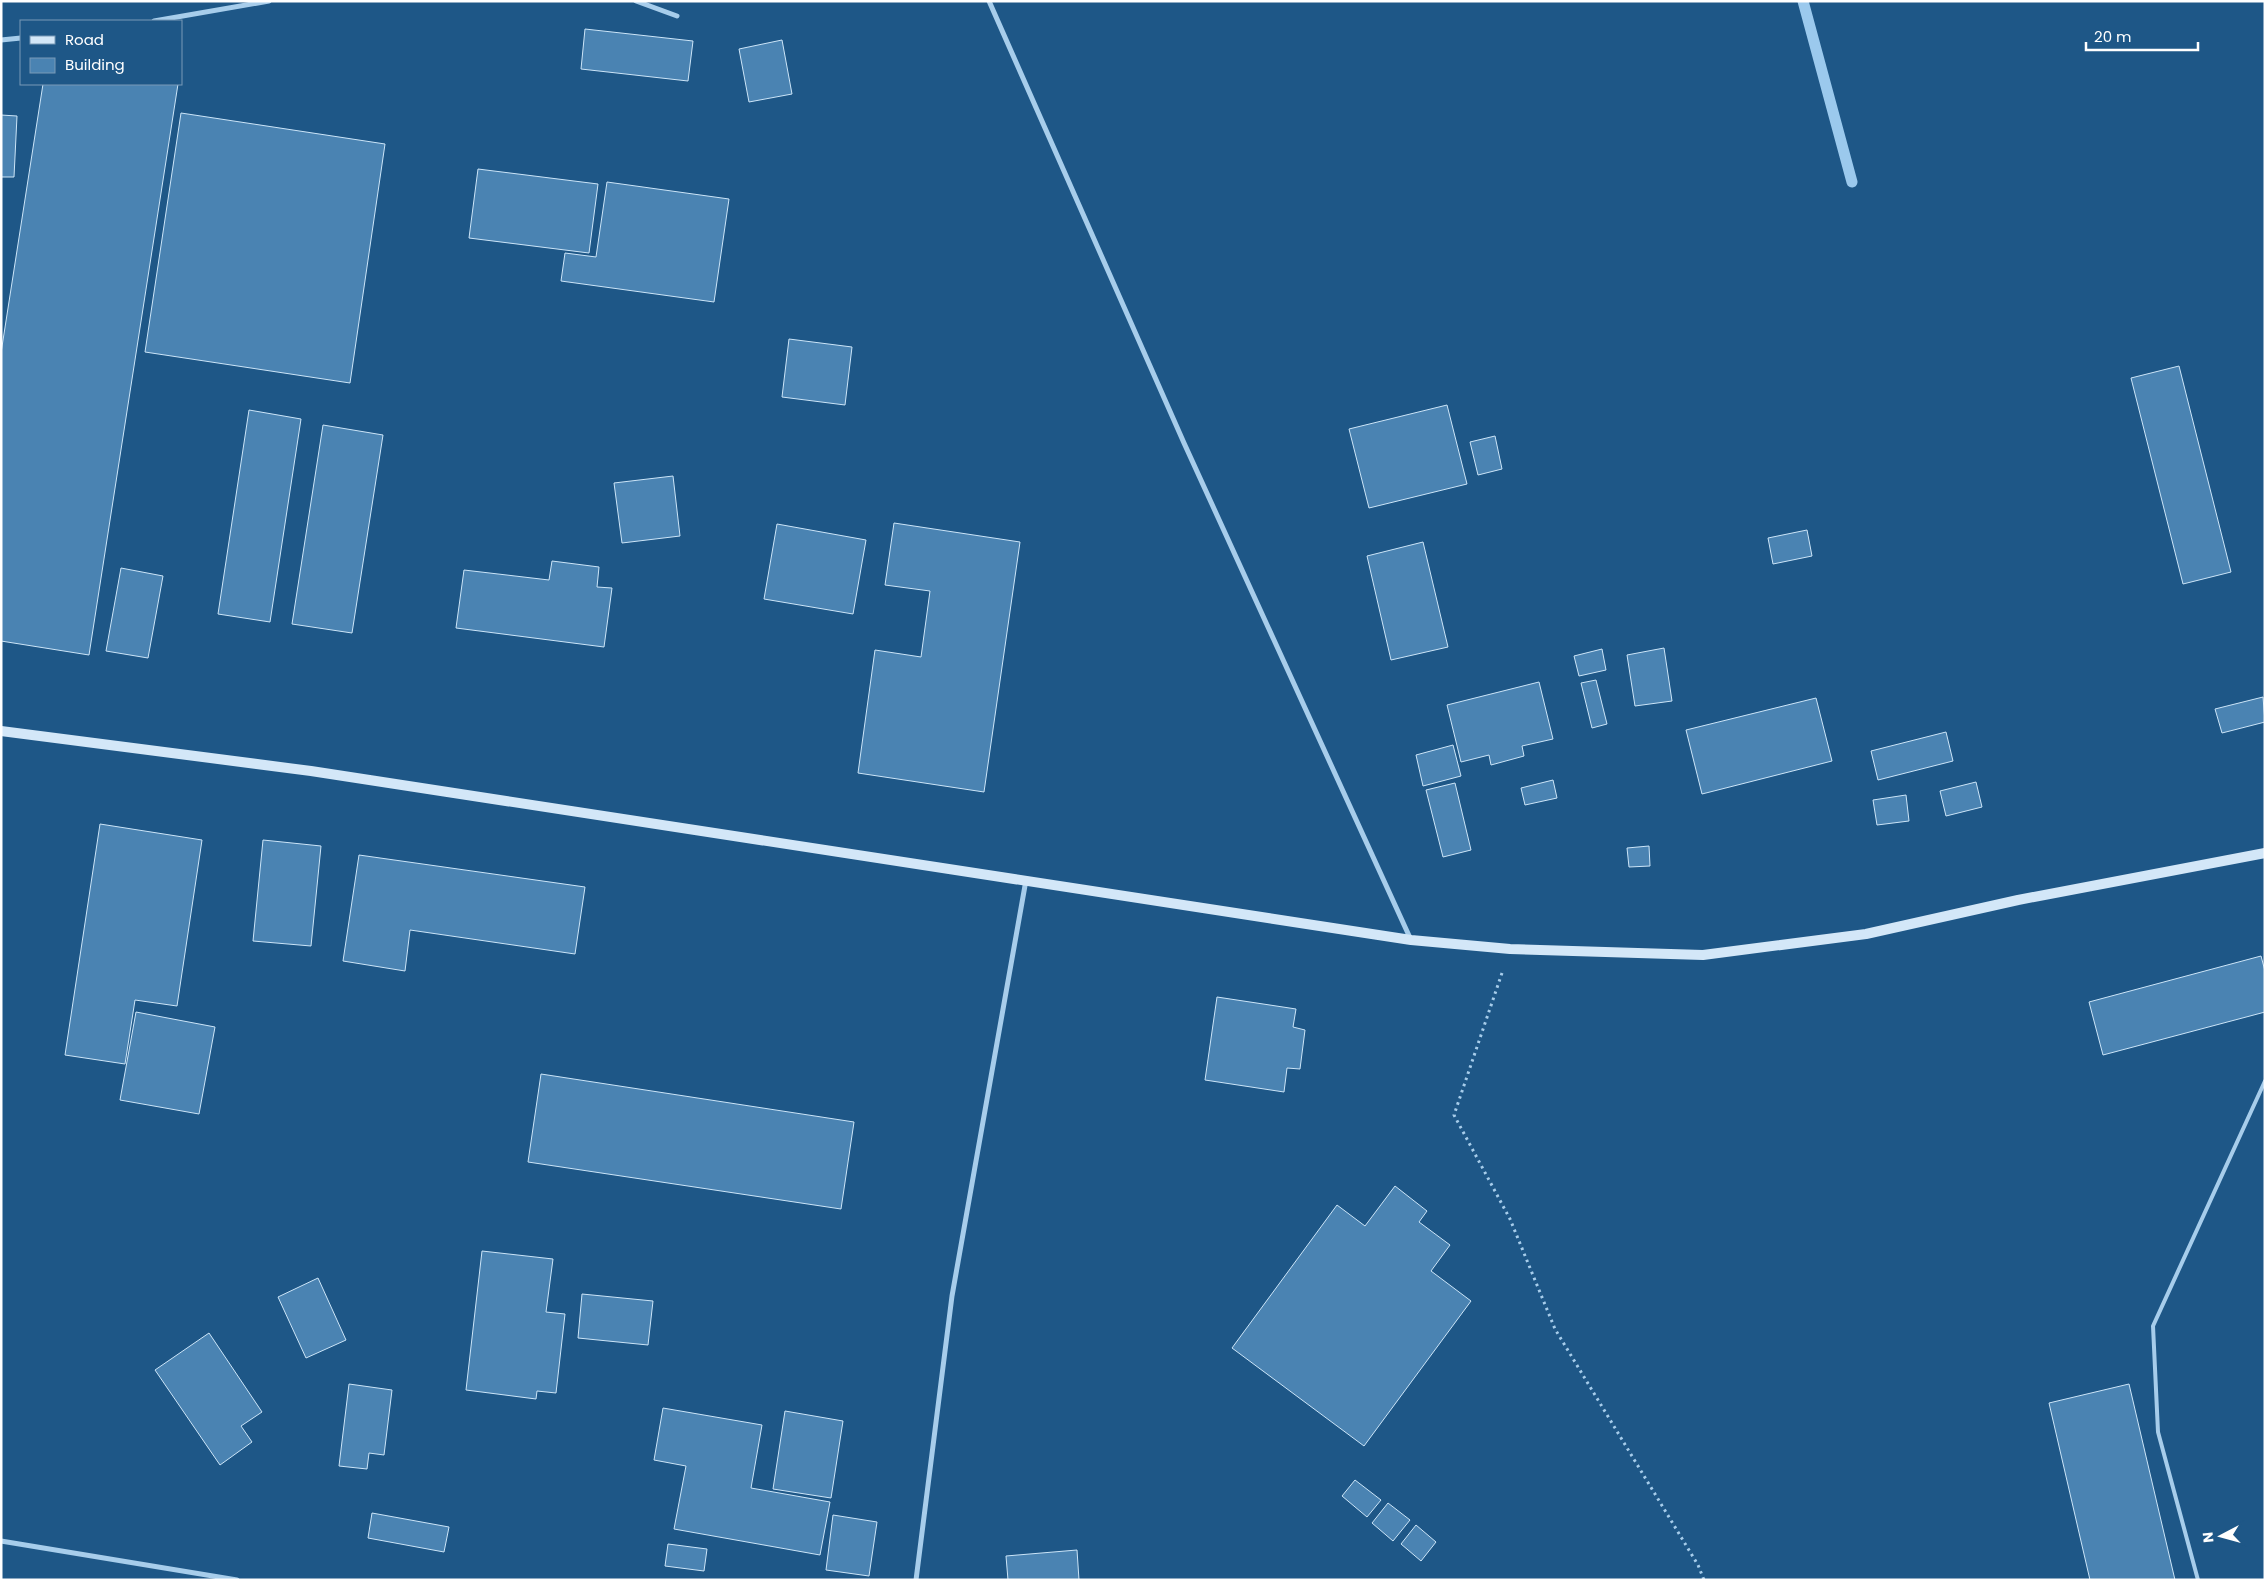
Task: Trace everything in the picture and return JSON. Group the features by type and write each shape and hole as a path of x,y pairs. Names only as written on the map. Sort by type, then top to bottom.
{"main road":[{"path":"1,731 312,771 1026,879 1411,940 1510,949 1703,955 1866,934 2018,900 2265,854"}],"street":[{"path":"160,20 269,1"},
{"path":"636,1 677,16"},
{"path":"989,1 1184,443 1411,940"},
{"path":"1,40 20,38"},
{"path":"916,1580 952,1296 1026,879"},
{"path":"1,1541 238,1580"}],"lane":[{"path":"2198,1580 2158,1432 2153,1326 2265,1081"}],"path":[{"path":"1510,949 1454,1116 1510,1219 1555,1329 1698,1565 1704,1580"}],"building":[{"path":"585,29 693,41 688,81 581,69"},
{"path":"782,40 792,94 749,102 739,49"},
{"path":"43,85 178,85 89,655 1,641 1,353"},
{"path":"181,113 385,144 350,383 145,352"},
{"path":"1,115 17,116 14,177 1,177"},
{"path":"478,169 598,184 589,253 469,238"},
{"path":"607,182 729,199 714,302 561,281 565,253 596,257"},
{"path":"789,339 852,347 845,405 782,397"},
{"path":"2179,366 2231,572 2183,584 2131,378"},
{"path":"1447,405 1467,484 1369,508 1349,429"},
{"path":"249,410 301,419 270,622 218,614"},
{"path":"323,425 383,435 352,633 292,624"},
{"path":"1495,436 1502,469 1478,475 1470,442"},
{"path":"673,476 680,536 622,543 614,483"},
{"path":"894,523 1020,542 984,792 858,773 875,650 921,657 930,591 885,585"},
{"path":"777,524 866,540 853,614 764,599"},
{"path":"1807,530 1812,556 1773,564 1768,538"},
{"path":"1423,542 1448,647 1391,660 1367,556"},
{"path":"552,561 599,567 597,587 612,588 604,647 456,628 464,570 549,580"},
{"path":"121,568 163,576 148,658 106,651"},
{"path":"1664,648 1672,701 1635,706 1627,655"},
{"path":"1602,649 1606,670 1579,676 1574,656"},
{"path":"1596,680 1607,724 1592,728 1581,683"},
{"path":"1539,682 1553,739 1522,746 1524,756 1491,765 1489,755 1461,762 1447,705"},
{"path":"2263,697 2265,722 2222,733 2215,709"},
{"path":"1816,698 1832,761 1702,794 1686,730"},
{"path":"1946,732 1953,761 1878,780 1871,751"},
{"path":"1453,745 1461,776 1423,786 1416,755"},
{"path":"1553,780 1557,798 1525,805 1521,788"},
{"path":"1976,782 1982,807 1946,816 1940,791"},
{"path":"1455,783 1471,850 1443,857 1426,790"},
{"path":"1906,795 1909,821 1877,825 1873,800"},
{"path":"100,824 202,840 177,1006 135,1000 125,1064 65,1055"},
{"path":"263,840 321,846 311,946 253,941"},
{"path":"1649,846 1650,866 1629,867 1627,848"},
{"path":"359,855 585,887 575,954 410,930 405,971 343,961"},
{"path":"2261,956 2265,971 2265,1012 2103,1055 2089,1002"},
{"path":"1217,997 1296,1009 1293,1027 1305,1030 1300,1069 1287,1068 1284,1092 1205,1080"},
{"path":"136,1012 215,1027 199,1114 120,1100"},
{"path":"541,1074 854,1122 841,1209 528,1162"},
{"path":"1395,1186 1427,1211 1419,1222 1450,1245 1431,1271 1471,1301 1364,1446 1232,1348 1337,1205 1365,1226"},
{"path":"482,1251 553,1259 546,1312 565,1314 556,1393 537,1391 536,1399 466,1390"},
{"path":"318,1278 346,1340 306,1358 278,1297"},
{"path":"582,1294 653,1301 648,1345 578,1338"},
{"path":"209,1333 262,1412 241,1426 252,1442 220,1465 155,1370"},
{"path":"349,1384 392,1390 384,1455 369,1453 367,1469 339,1466"},
{"path":"2129,1384 2175,1580 2090,1580 2049,1403"},
{"path":"663,1408 762,1425 751,1488 830,1502 820,1555 674,1529 686,1466 654,1460"},
{"path":"785,1411 843,1421 831,1498 773,1489"},
{"path":"1355,1480 1381,1500 1367,1517 1342,1496"},
{"path":"1388,1503 1410,1520 1393,1541 1372,1523"},
{"path":"372,1513 449,1527 444,1552 368,1538"},
{"path":"833,1515 877,1522 869,1576 826,1570"},
{"path":"1416,1525 1436,1542 1421,1561 1401,1544"},
{"path":"668,1544 707,1549 704,1571 665,1566"},
{"path":"1077,1550 1079,1580 1008,1580 1006,1556"}],"waterway":[{"path":"1803,1 1852,182"}]}
